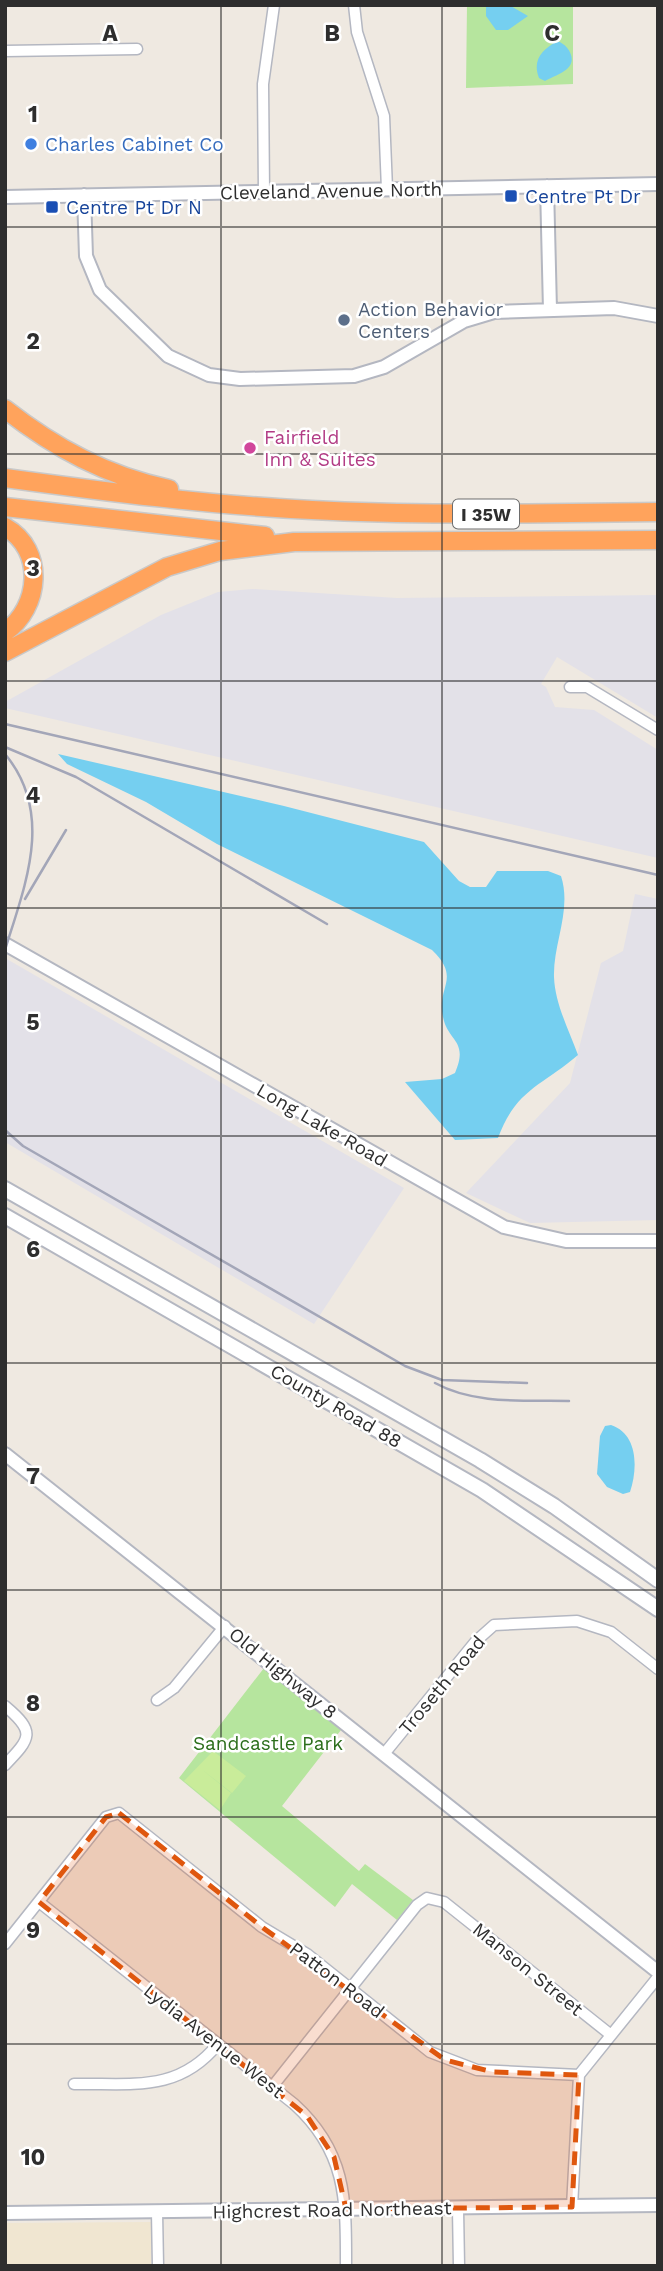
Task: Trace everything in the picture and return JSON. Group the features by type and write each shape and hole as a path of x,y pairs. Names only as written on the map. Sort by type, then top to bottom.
{"highway":[{"path":"5,409 61,448 121,477 175,491 314,510"},
{"name":"I 35W","path":"5,478 168,499 314,510 430,514 658,512"},
{"name":"I 35W","path":"5,507 313,542 658,540"},
{"path":"5,527 24,545 34,578 27,609 16,624 5,632"},
{"path":"5,652 167,567 250,545 313,542"}],"main road":[{"name":"County Road 88","path":"5,1189 489,1466 554,1506 658,1580"},
{"name":"County Road 88","path":"5,1216 482,1490 658,1609"}],"street":[{"path":"264,192 263,84 274,5"},
{"path":"354,5 357,32 384,116 387,189"},
{"path":"5,51 136,49"},
{"name":"Cleveland Avenue North","path":"5,197 658,184"},
{"path":"547,186 550,310"},
{"path":"84,195 86,256 100,290 168,355 209,375 240,379 354,376 384,367 479,315 550,310 629,309 658,316"},
{"path":"570,687 587,687 658,730"},
{"name":"Long Lake Road","path":"5,944 504,1227 566,1241 658,1241"},
{"name":"Old Highway 8","path":"5,1454 225,1626 658,1975"},
{"name":"Troseth Road","path":"384,1754 477,1641 494,1625 577,1621 596,1625 611,1632 658,1669"},
{"path":"157,1700 174,1688 225,1626"},
{"path":"5,1706 26,1724 29,1734 24,1746 5,1765"},
{"name":"Patton Road","path":"39,1902 106,1817 114,1813 122,1815 262,1927 307,1954 430,2052 460,2066 493,2072 579,2075"},
{"name":"Manson Street","path":"351,1989 417,1905 427,1898 444,1902 611,2035"},
{"path":"5,1944 39,1902"},
{"name":"Lydia Avenue West","path":"39,1902 307,2116 327,2143 340,2173 346,2209 346,2266"},
{"path":"572,2207 579,2075 658,1975"},
{"path":"272,2087 351,1989"},
{"path":"74,2084 169,2080 194,2068 218,2044"},
{"name":"Highcrest Road Northeast","path":"5,2213 658,2205"},
{"path":"458,2209 459,2266"},
{"path":"156,2212 158,2266"}],"highlighted area":[{"path":"119,1813 262,1927 445,2060 493,2072 579,2075 572,2207 346,2209 334,2157 307,2116 39,1902 106,1817"}],"shaded area":[{"path":"252,589 397,598 658,595 658,718 557,657 541,684 546,687 555,707 594,710 658,750 658,858 5,708 5,702 161,615 218,592"},
{"path":"635,894 658,899 658,1220 530,1223 466,1193 570,1083 601,963 623,951"},
{"path":"5,958 404,1188 314,1324 5,1142"},
{"path":"151,2222 151,2266 5,2266 5,2223"}],"green space":[{"path":"467,5 573,5 573,84 466,88"},
{"name":"Sandcastle Park","path":"264,1668 341,1730 282,1806 359,1871 365,1864 413,1900 397,1920 352,1884 335,1907 179,1778"},
{"path":"213,1751 246,1776 232,1793 200,1768 231,1793 220,1810 184,1781"}],"water":[{"path":"486,5 509,5 528,16 508,30 496,30 486,16"},
{"path":"557,41 568,49 572,61 565,71 545,81 539,78 538,61 543,52"},
{"path":"58,754 284,806 424,842 459,881 470,887 486,887 497,871 548,871 561,876 564,901 554,977 560,1007 578,1055 522,1098 505,1122 498,1138 455,1140 405,1082 442,1079 455,1073 459,1062 459,1047 443,1017 447,976 441,960 432,950 217,844 146,802 67,764"},
{"path":"611,1425 626,1436 634,1453 633,1483 630,1492 623,1494 607,1487 597,1474 600,1436 605,1426"}],"railway":[{"path":"5,724 658,875"},
{"path":"5,747 76,777 327,924"},
{"path":"5,754 20,777 29,801 32,825 27,875 5,950"},
{"path":"25,899 66,830"},
{"path":"5,1130 23,1146 405,1366 442,1380 527,1383"},
{"path":"435,1383 450,1390 483,1398 569,1401"}],"place":[{"name":"Charles Cabinet Co","path":"31,144"},
{"name":"Centre Pt Dr","path":"511,196"},
{"name":"Centre Pt Dr N","path":"52,207"},
{"name":"Action Behavior Centers","path":"344,320"},
{"name":"Fairfield Inn & Suites","path":"250,448"}]}
